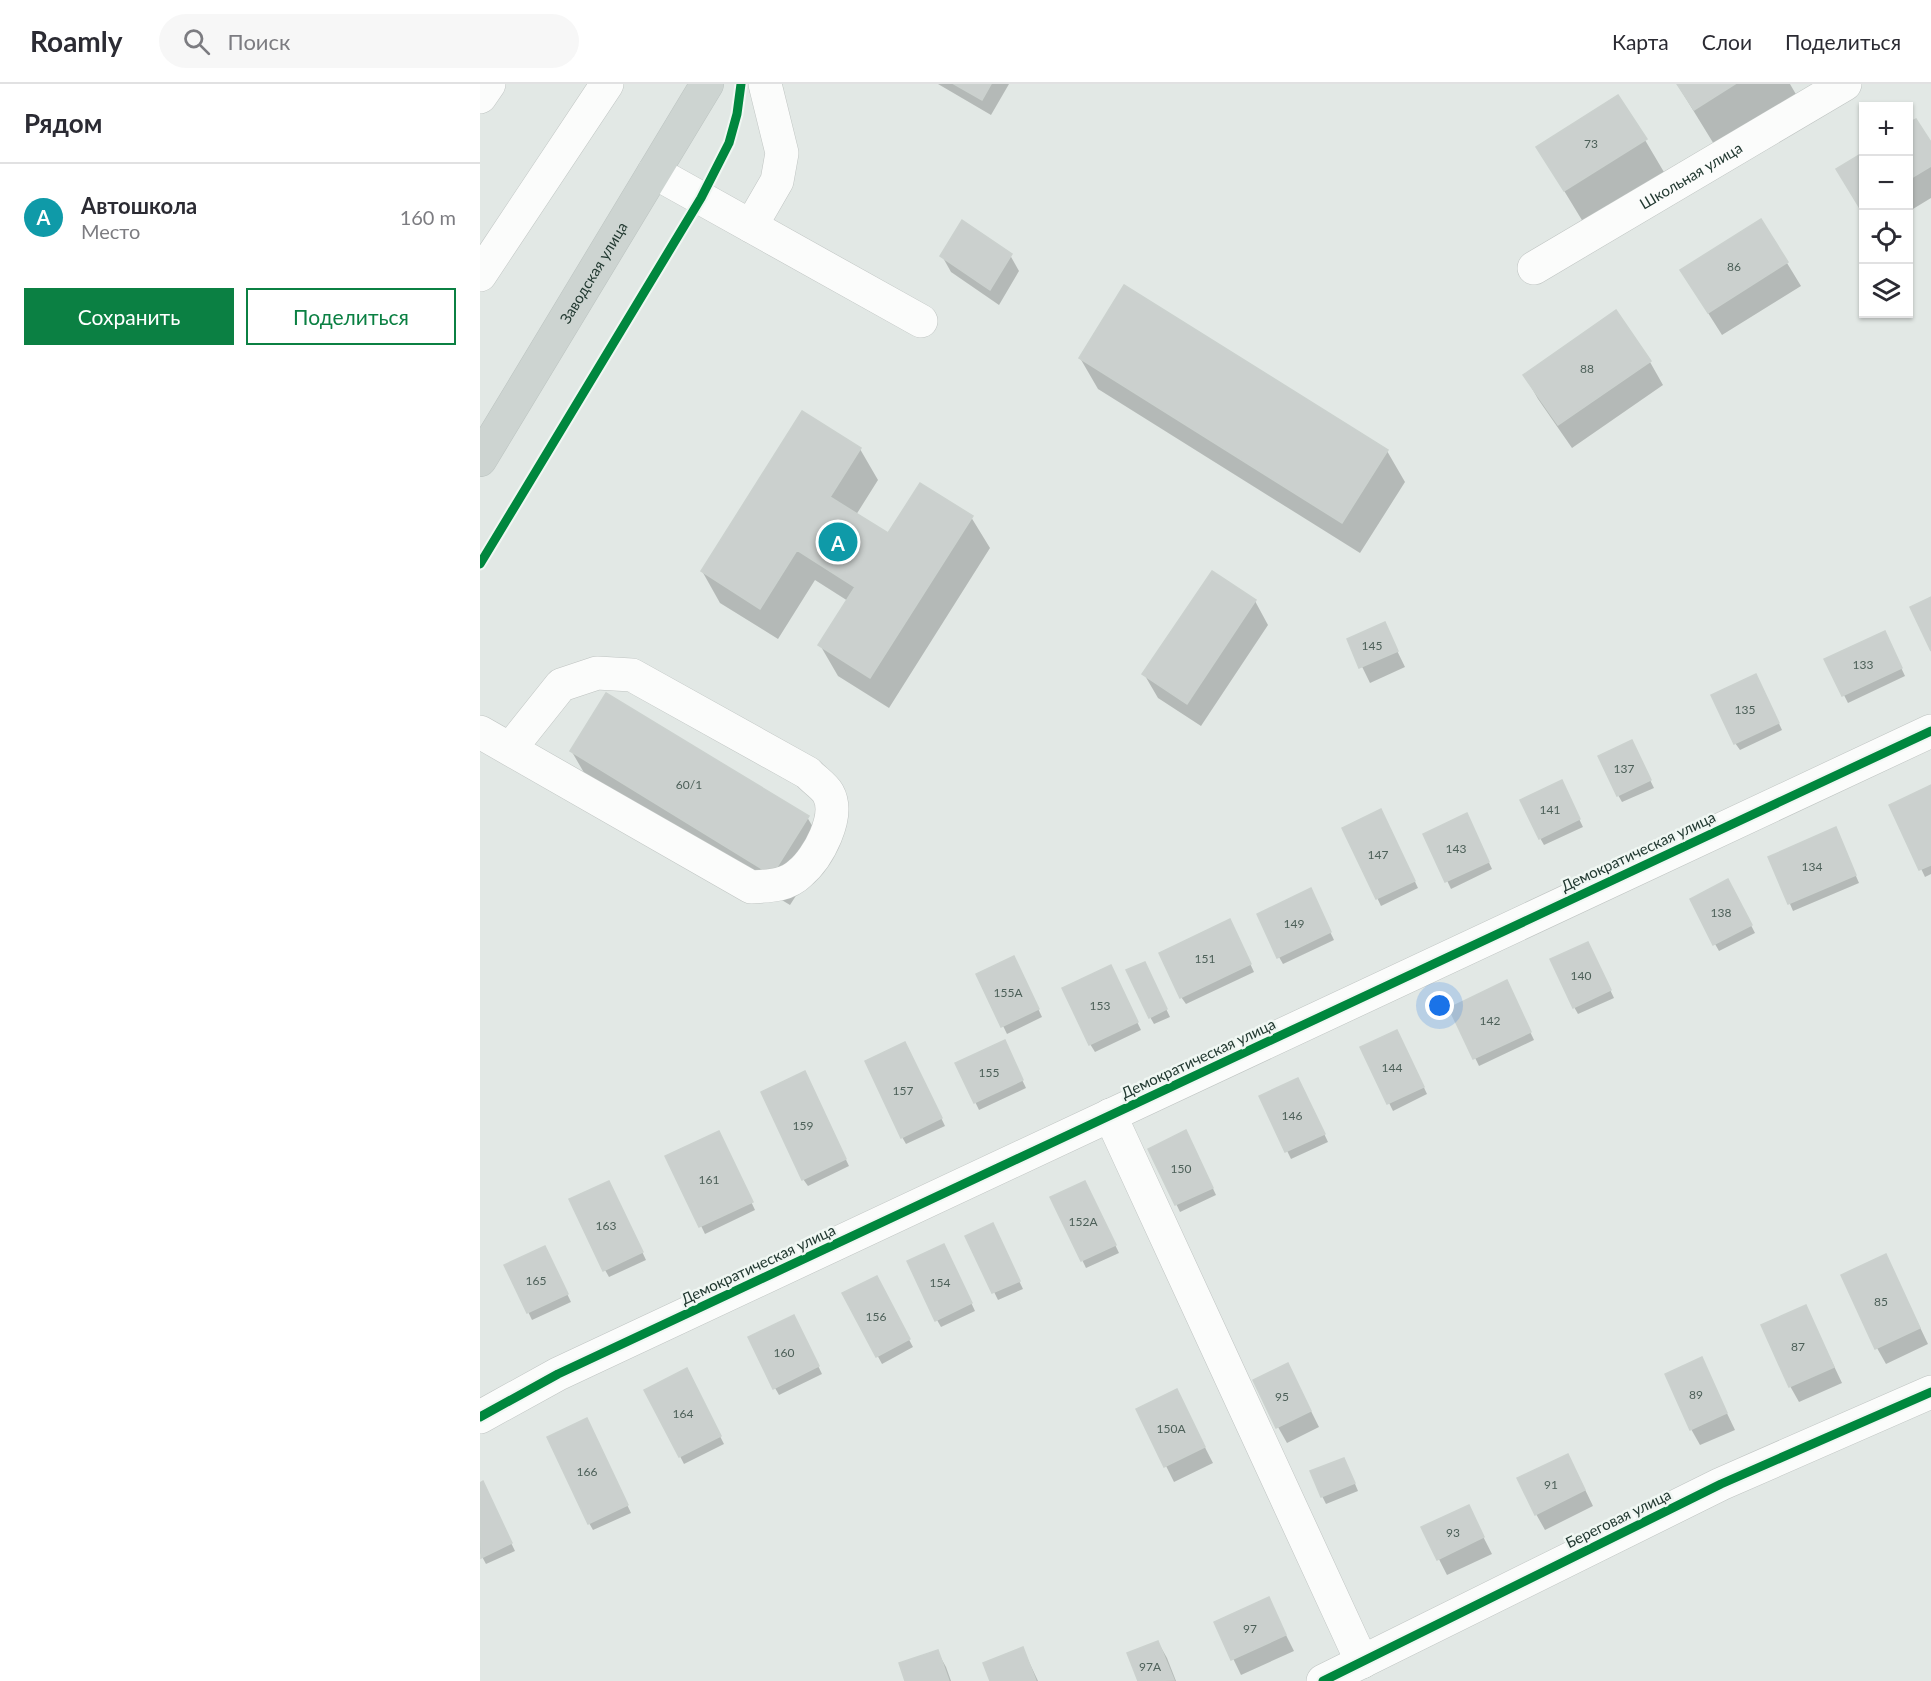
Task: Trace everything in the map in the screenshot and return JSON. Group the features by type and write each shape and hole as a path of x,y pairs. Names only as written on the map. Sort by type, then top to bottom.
{"main road":[{"name":"Заводская улица","path":"480,460 707,84"}],"street":[{"path":"480,97 489,84"},
{"path":"480,275 607,84"},
{"path":"751,226 777,182 782,153 765,84"},
{"name":"Школьная улица","path":"1534,268 1845,84"},
{"path":"654,172 921,321"},
{"path":"480,732 510,750 751,887 778,885 800,874 824,843 832,817 828,793 808,773 632,675 597,673 561,685 510,750"},
{"name":"Демократическая улица","path":"480,1417 558,1374 1931,730"},
{"path":"1110,1115 1362,1662"},
{"name":"Береговая улица","path":"1323,1681 1721,1484 1931,1392"}],"building":[{"path":"954,84 991,84 982,100"},
{"path":"1677,84 1735,84 1694,110"},
{"path":"1618,95 1647,139 1564,191 1536,147"},
{"path":"1916,119 1931,142 1931,166 1913,177 1913,156 1913,120"},
{"path":"1859,155 1859,207 1836,169"},
{"path":"1761,219 1788,262 1708,313 1680,270"},
{"path":"962,220 1012,254 990,290 940,256"},
{"path":"1124,285 1388,450 1342,523 1079,358"},
{"path":"1616,310 1651,361 1558,425 1523,375"},
{"path":"802,411 861,448 830,497 888,533 920,483 973,516 870,678 818,645 855,587 797,550 760,609 701,571"},
{"path":"1212,571 1256,600 1187,704 1142,674"},
{"path":"1931,597 1931,651 1910,607"},
{"path":"1385,622 1398,651 1359,668 1347,639"},
{"path":"1885,631 1902,668 1842,696 1824,659"},
{"path":"1756,674 1779,723 1734,744 1711,695"},
{"path":"606,693 809,816 772,875 570,751"},
{"path":"1632,740 1651,780 1617,796 1598,756"},
{"path":"1562,780 1580,819 1539,839 1520,800"},
{"path":"1931,785 1931,865 1919,870 1889,805"},
{"path":"1381,809 1415,881 1376,899 1342,828"},
{"path":"1467,813 1489,862 1445,882 1423,834"},
{"path":"1836,827 1856,875 1788,904 1768,857"},
{"path":"1728,879 1752,925 1713,945 1690,899"},
{"path":"1311,888 1331,932 1277,958 1257,914"},
{"path":"1230,919 1251,964 1180,998 1159,953"},
{"path":"1588,942 1611,990 1573,1008 1550,959"},
{"path":"1014,956 1039,1009 1001,1027 976,974"},
{"path":"1145,962 1167,1009 1149,1018 1126,970"},
{"path":"1111,965 1138,1022 1089,1045 1062,988"},
{"path":"1507,980 1531,1032 1473,1059 1449,1008"},
{"path":"1397,1030 1424,1087 1387,1104 1360,1047"},
{"path":"1005,1040 1023,1080 974,1103 955,1063"},
{"path":"905,1042 942,1118 901,1138 865,1061"},
{"path":"805,1071 846,1159 802,1180 761,1092"},
{"path":"1298,1078 1325,1134 1285,1152 1259,1096"},
{"path":"1186,1130 1213,1188 1175,1205 1148,1149"},
{"path":"719,1131 753,1202 699,1227 665,1156"},
{"path":"609,1181 643,1252 603,1271 569,1199"},
{"path":"1085,1181 1116,1245 1081,1261 1050,1197"},
{"path":"993,1223 1020,1281 992,1293 965,1236"},
{"path":"944,1244 972,1303 935,1321 907,1261"},
{"path":"545,1246 568,1294 527,1313 504,1265"},
{"path":"1886,1254 1920,1328 1875,1349 1841,1275"},
{"path":"877,1276 910,1339 876,1357 842,1293"},
{"path":"1806,1305 1834,1367 1789,1387 1761,1325"},
{"path":"794,1315 819,1366 773,1389 748,1337"},
{"path":"1702,1357 1727,1413 1690,1430 1665,1374"},
{"path":"1288,1363 1311,1411 1276,1428 1253,1380"},
{"path":"687,1368 721,1436 679,1457 644,1390"},
{"path":"1177,1389 1205,1447 1164,1467 1136,1409"},
{"path":"587,1418 628,1505 588,1524 547,1437"},
{"path":"1568,1454 1585,1490 1535,1515 1517,1478"},
{"path":"1344,1458 1355,1483 1321,1497 1310,1471"},
{"path":"483,1481 512,1543 481,1558 480,1483"},
{"path":"1469,1505 1484,1537 1437,1560 1421,1527"},
{"path":"1269,1597 1286,1635 1231,1660 1214,1622"},
{"path":"1158,1641 1174,1680 1138,1681 1127,1653"},
{"path":"1023,1647 1036,1681 990,1681 983,1663"},
{"path":"938,1650 949,1681 905,1681 899,1663"}],"cycle path":[{"path":"480,564 701,198 729,143 737,114 741,84"},
{"path":"480,1417 558,1374 1931,731"},
{"path":"1323,1681 1721,1484 1931,1392"}],"place":[{"name":"Автошкола","path":"838,542"}]}
